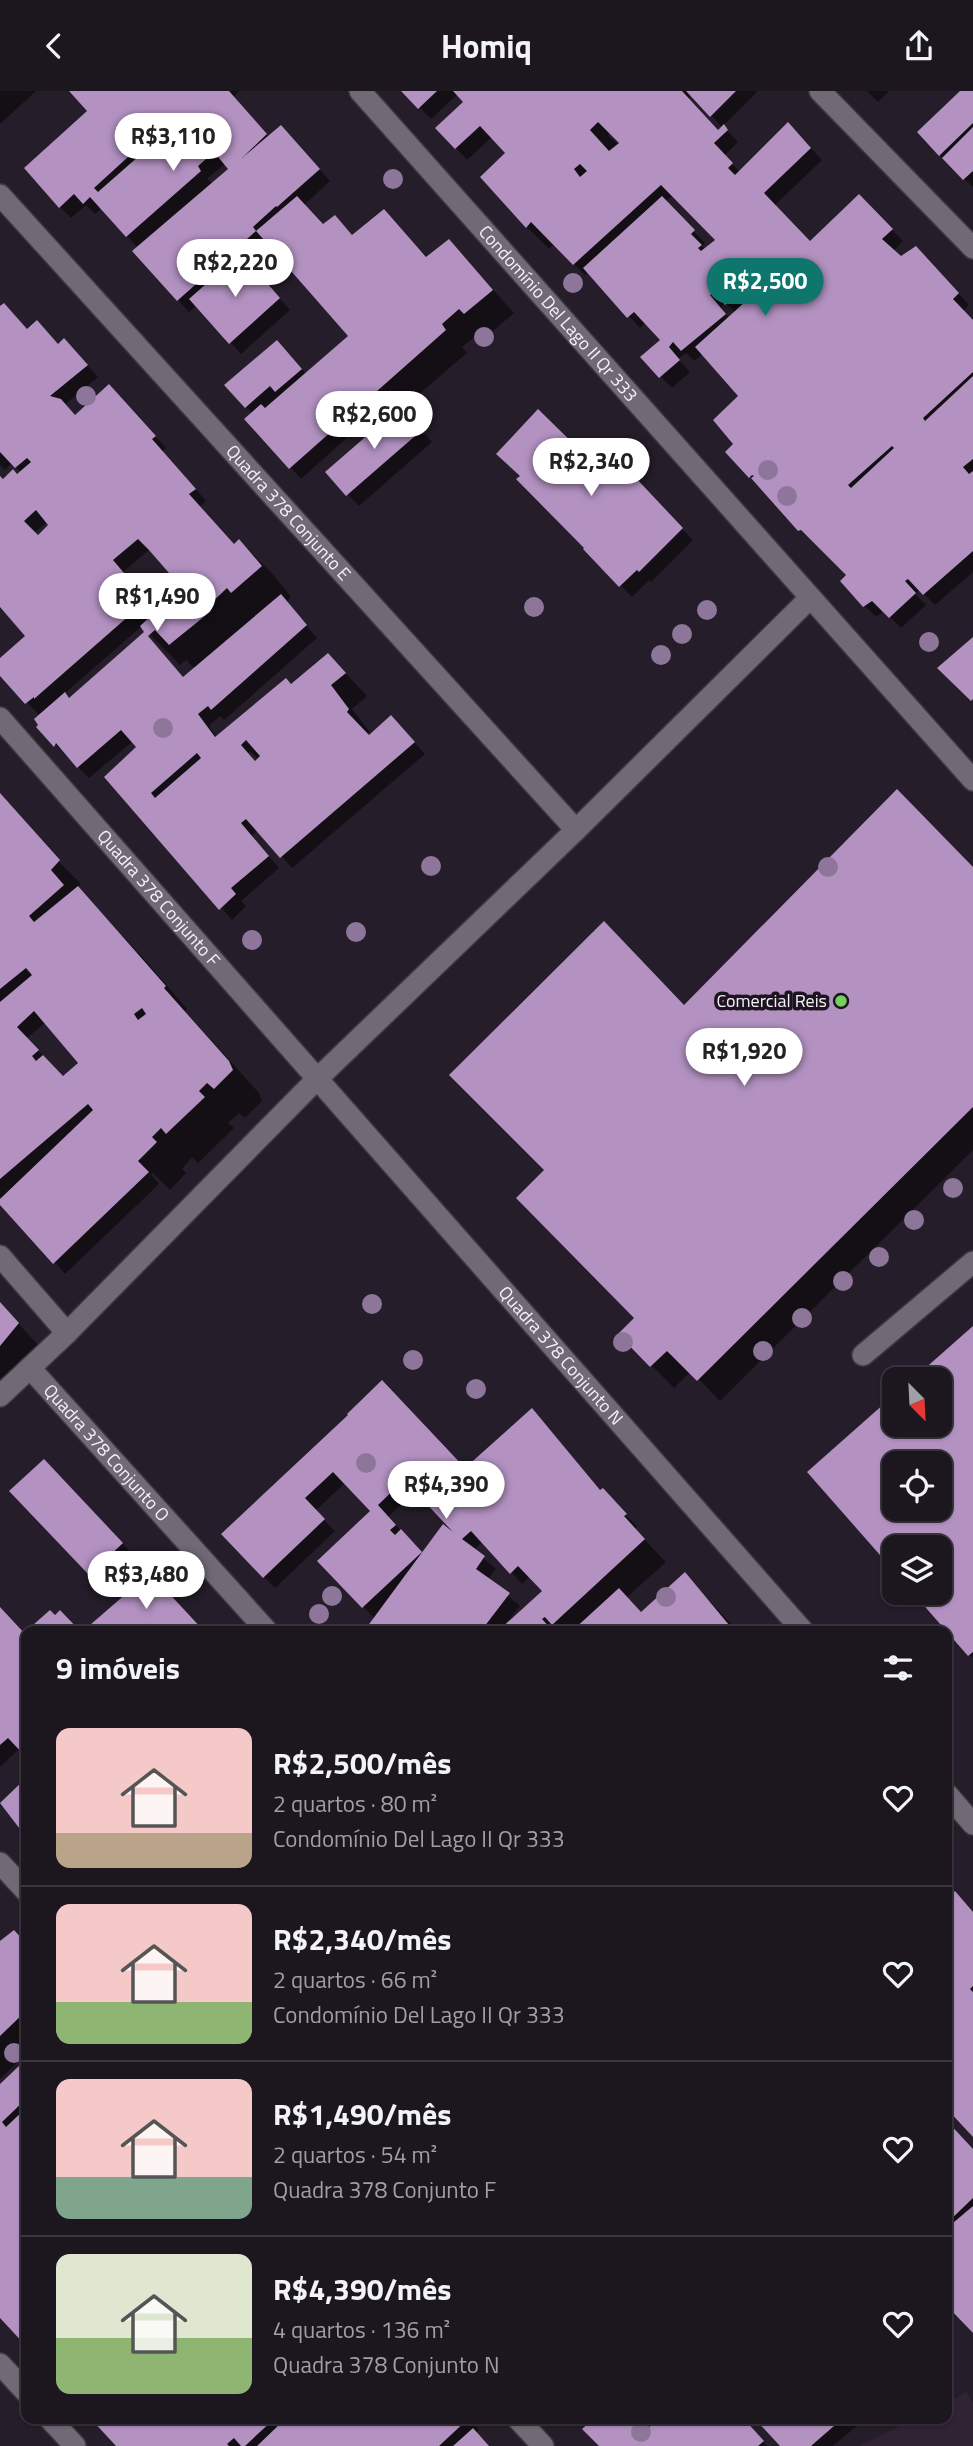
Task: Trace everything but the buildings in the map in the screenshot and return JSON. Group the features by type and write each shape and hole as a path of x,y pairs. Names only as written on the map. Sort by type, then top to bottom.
{"street":[{"name":"Condomínio Del Lago II Qr 333","path":"360,91 973,780"},
{"path":"820,91 973,248"},
{"name":"Quadra 378 Conjunto E","path":"0,195 576,830"},
{"path":"0,1396 66,1333 316,1080 576,830 810,598"},
{"name":"Quadra 378 Conjunto F","path":"0,718 316,1080"},
{"name":"Quadra 378 Conjunto N","path":"316,1080 799,1626"},
{"path":"0,1257 66,1333"},
{"path":"863,1355 973,1262"},
{"name":"Quadra 378 Conjunto O","path":"30,1368 263,1626"},
{"path":"952,1800 973,1824"},
{"path":"0,1863 21,1886"},
{"path":"0,2364 21,2387"},
{"path":"55,2424 75,2446"},
{"path":"523,2424 543,2446"}],"shaded area":[{"path":"966,2392 973,2402 973,2446 859,2446 904,2424 952,2424 952,2399"}],"place":[{"name":"Comercial Reis","path":"841,1001"}]}
